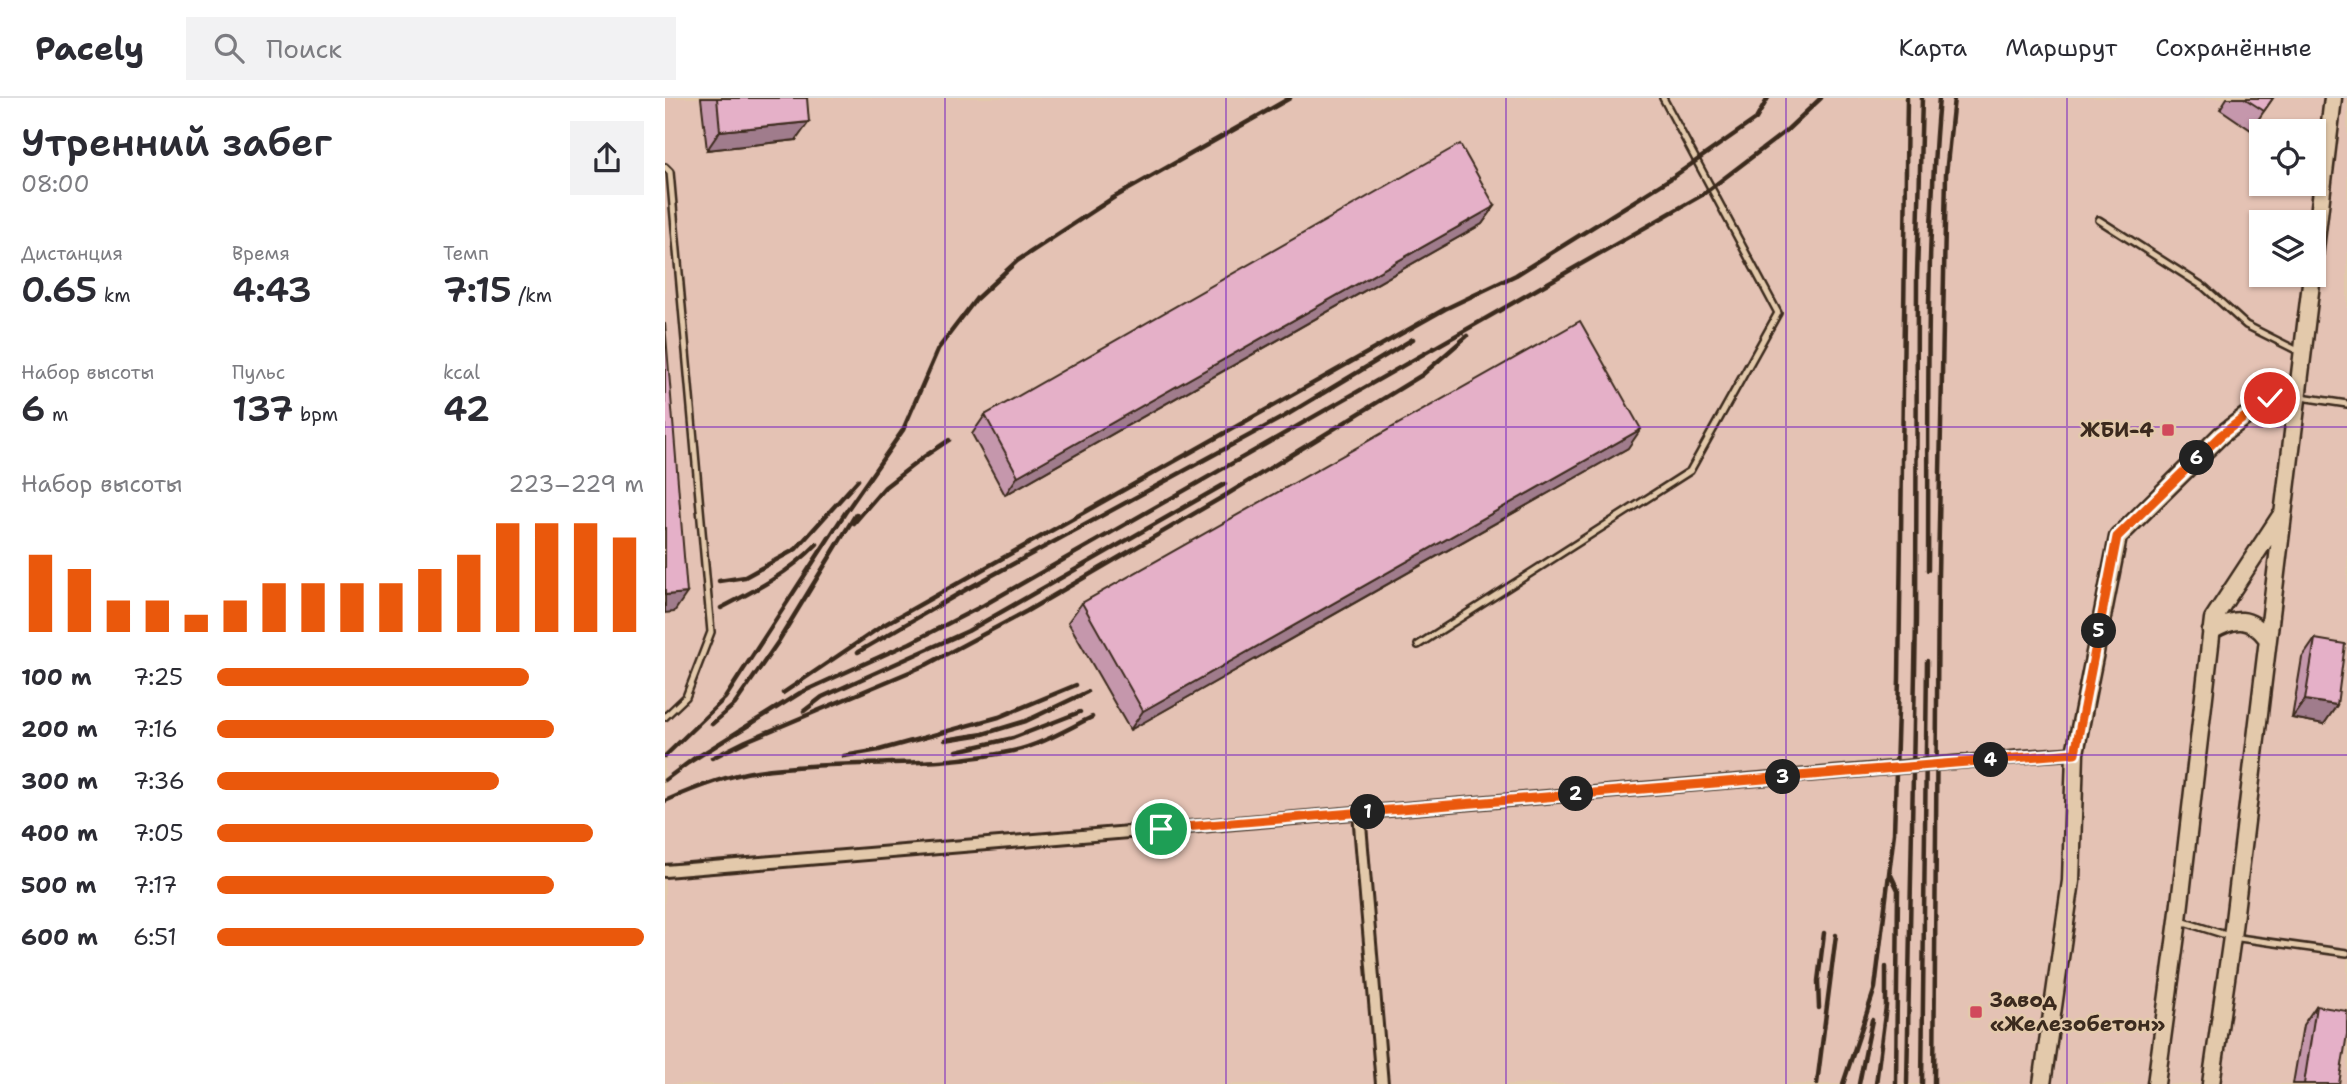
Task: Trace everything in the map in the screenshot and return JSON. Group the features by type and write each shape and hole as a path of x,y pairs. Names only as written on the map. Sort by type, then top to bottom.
{"street":[{"path":"2320,210 2333,98"},
{"path":"2211,1084 2232,937 2311,287"},
{"path":"2042,1084 2071,881 2075,753 2117,537 2221,435 2270,398 2298,396"},
{"path":"2156,1084 2213,620 2283,512"},
{"path":"2211,631 2226,622 2243,621 2257,625 2267,638"},
{"path":"665,871 2075,753"},
{"path":"1359,813 1382,1084"}],"lane":[{"path":"1418,645 1690,471 1778,313 1663,98"},
{"path":"665,167 670,172 711,632 685,697 665,717"},
{"path":"2099,220 2204,287 2246,325 2303,354"},
{"path":"2298,396 2347,404"},
{"path":"2178,920 2232,937 2347,953"}],"shaded area":[{"path":"665,98 2347,98 2347,1084 665,1084"}],"building":[{"path":"717,98 807,98 809,122 720,131"},
{"path":"2244,98 2273,98 2264,111"},
{"path":"1460,144 1495,206 1018,476 985,415"},
{"path":"1580,321 1641,429 1143,711 1082,603"},
{"path":"665,323 687,593 665,595"},
{"path":"2315,639 2345,644 2337,705 2305,700"},
{"path":"2316,1006 2347,1011 2347,1034 2339,1084 2304,1084"}],"railway":[{"path":"665,756 725,698 845,513 903,430 938,349 976,299 1017,261 1113,198 1290,98"},
{"path":"783,693 882,626 1445,309 1516,275 1673,177 1756,119 1768,98"},
{"path":"688,763 800,693 910,643 984,605 1702,195 1786,131 1821,98"},
{"path":"1843,1084 1875,988 1894,833 1899,679 1907,98"},
{"path":"1907,1084 1916,619 1917,277 1922,98"},
{"path":"1928,570 1930,275 1939,98"},
{"path":"1934,1084 1938,575 1946,174 1954,98"},
{"path":"712,758 926,665 1027,611 1226,495 1422,375 1467,336"},
{"path":"858,652 967,589 1285,416 1413,339"},
{"path":"854,523 885,487 949,440"},
{"path":"719,581 745,577 796,549 858,480"},
{"path":"804,711 822,697 968,631 1225,484"},
{"path":"712,724 735,704 778,642 856,514"},
{"path":"721,608 784,572 817,544"},
{"path":"1922,1084 1927,661"},
{"path":"844,756 879,750 999,717 1076,685"},
{"path":"945,740 983,734 1026,721 1087,692"},
{"path":"957,751 1013,738 1080,712"},
{"path":"665,801 710,783 757,771 821,765 950,760 1013,751 1044,741 1092,717"},
{"path":"665,780 696,757"},
{"path":"1890,873 1898,890 1896,1084"},
{"path":"1819,1008 1818,981 1824,933"},
{"path":"1817,1084 1836,935"},
{"path":"1876,1084 1886,1006 1886,967"},
{"path":"1859,1084 1872,1020"}],"place":[{"name":"ЖБИ-4","path":"2168,430"},
{"name":"Завод «Железобетон»","path":"1976,1012"}],"route":[{"path":"1161,829 2075,753 2117,537 2221,435 2270,398"}]}
